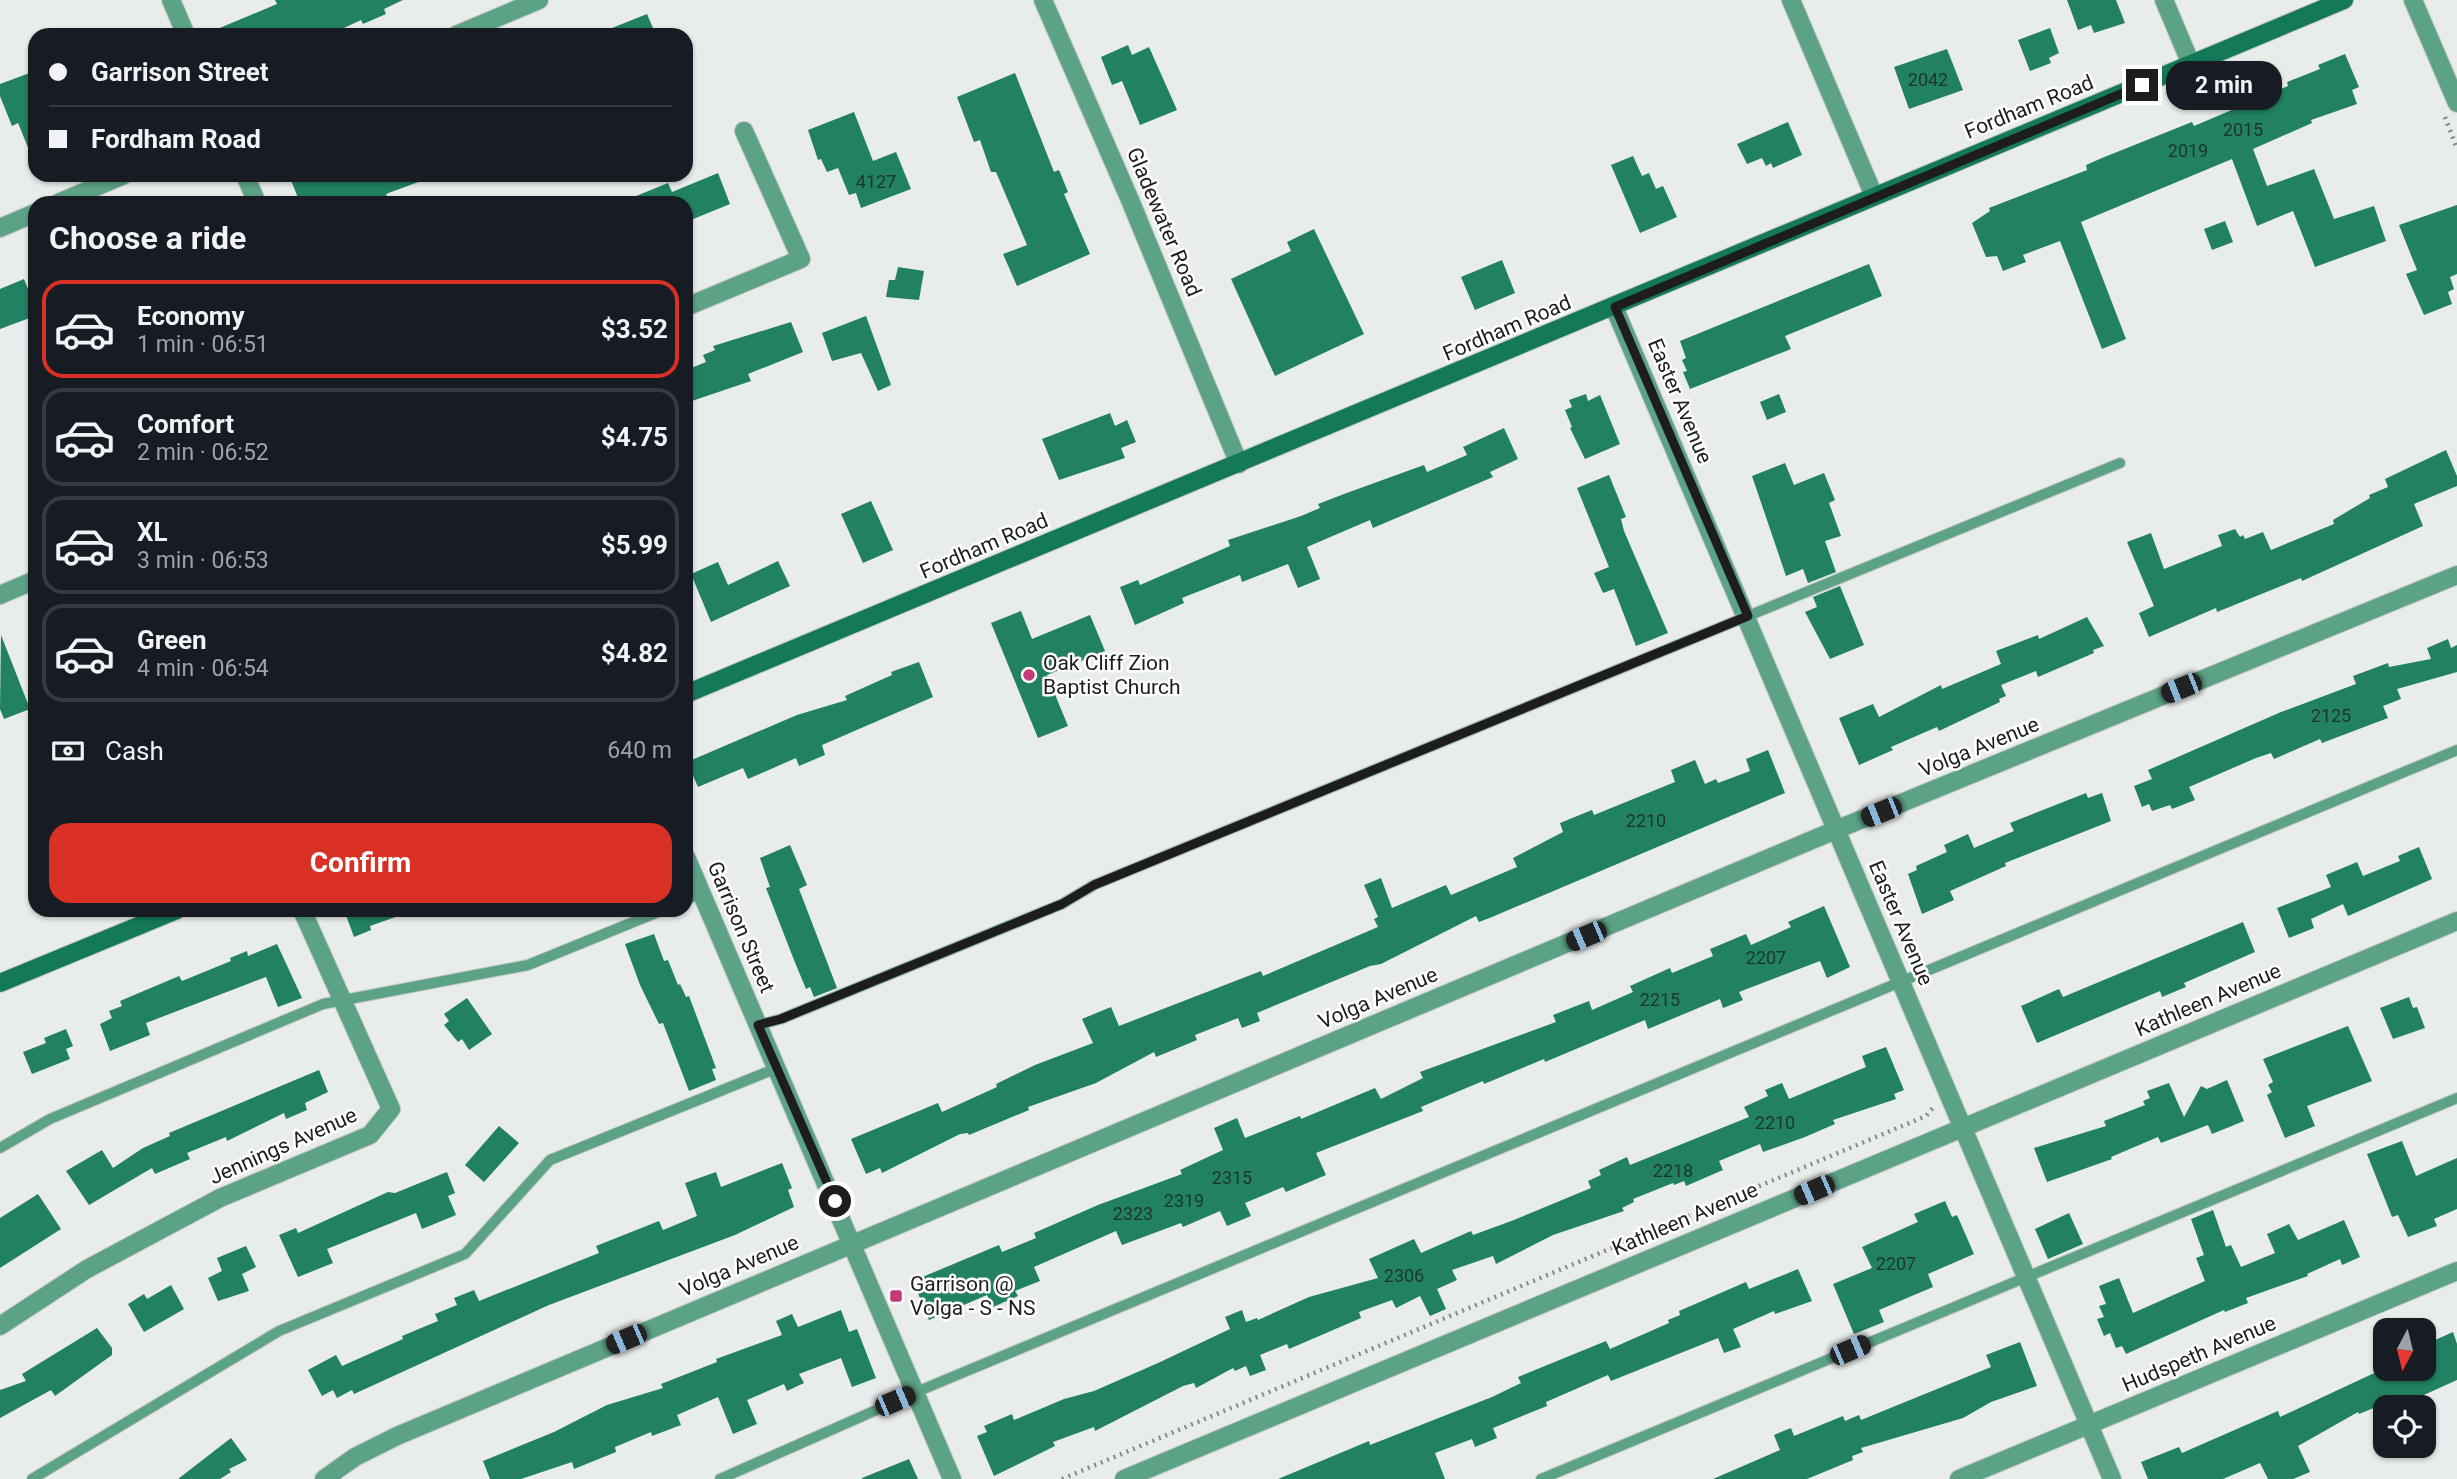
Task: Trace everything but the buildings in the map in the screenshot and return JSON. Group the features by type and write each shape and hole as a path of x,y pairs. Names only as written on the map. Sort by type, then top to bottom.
{"street":[{"path":"172,0 183,28"},
{"path":"473,28 539,0"},
{"name":"Gladewater Road","path":"1043,0 1130,200 1239,464"},
{"path":"1791,0 1874,195"},
{"path":"2164,0 2191,64"},
{"name":"Fordham Road","path":"693,691 2344,0"},
{"path":"2413,0 2457,103"},
{"path":"693,304 801,259 744,131"},
{"path":"74,196 108,182"},
{"path":"0,228 28,216"},
{"name":"Easter Avenue","path":"1615,307 2112,1479"},
{"name":"Volga Avenue","path":"324,1479 355,1457 397,1436 1838,829 2457,575"},
{"path":"0,595 28,583"},
{"name":"Garrison Street","path":"694,896 758,1025 952,1479"},
{"path":"0,983 160,917"},
{"name":"Jennings Avenue","path":"0,1326 88,1269 220,1198 370,1135 391,1109 305,917"},
{"name":"Kathleen Avenue","path":"1124,1479 2457,921"},
{"name":"Hudspeth Avenue","path":"1959,1479 2457,1271"}],"lane":[{"path":"758,1025 781,1019 1062,904 1094,885 2120,463"},
{"path":"720,1479 916,1392 2457,750"},
{"path":"0,1148 50,1119 342,999 528,965 646,917"},
{"path":"32,1479 279,1331 464,1254 550,1160 777,1068"},
{"path":"1541,1479 2457,1098"}],"path":[{"path":"1062,1479 1926,1116 1932,1102"}],"place":[{"name":"Oak Cliff Zion Baptist Church","path":"1029,675"},
{"name":"Garrison @ Volga - S - NS","path":"896,1296"}],"route":[{"path":"835,1201 758,1025 781,1019 1062,904 1094,885 1748,616 1615,307 1874,195 2142,85"}]}
